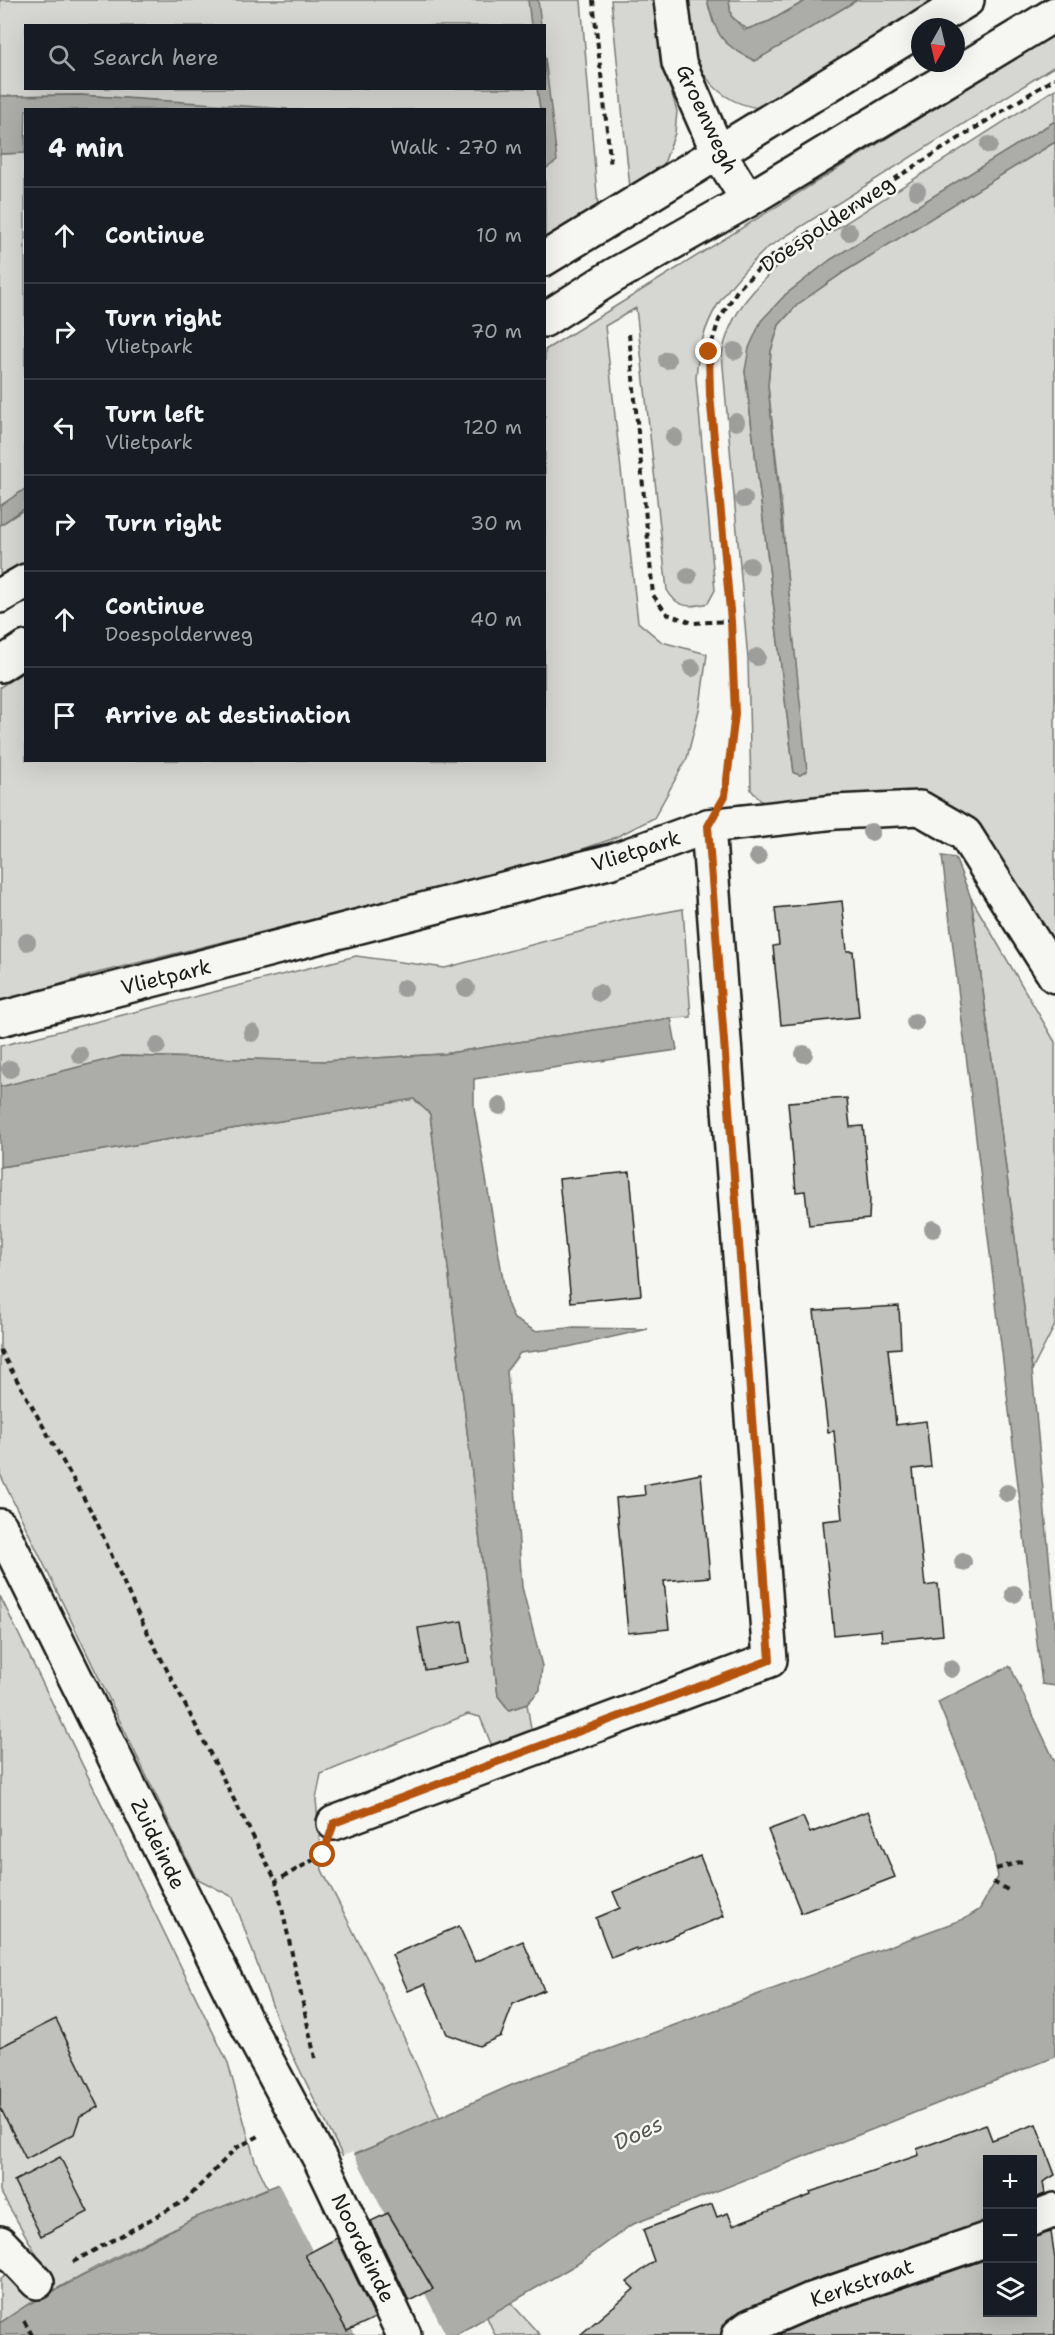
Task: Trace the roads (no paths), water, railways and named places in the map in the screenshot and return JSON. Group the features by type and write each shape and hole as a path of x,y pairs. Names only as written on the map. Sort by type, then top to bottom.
{"street":[{"name":"Groenwegh","path":"670,0 679,63 718,152 748,200"},
{"path":"937,18 967,0"},
{"path":"546,319 613,276 748,200 1055,14"},
{"path":"546,258 911,34"},
{"path":"0,596 24,582"},
{"path":"0,664 24,649"},
{"path":"708,826 835,812 920,808 965,834 1055,976"},
{"name":"Vlietpark","path":"0,1019 612,861 708,826 770,1660 334,1823"},
{"name":"Zuideinde","path":"0,1526 248,2025 321,2161"},
{"name":"Noordeinde","path":"321,2161 404,2335"},
{"path":"1037,2217 1055,2210"},
{"name":"Kerkstraat","path":"739,2335 751,2325 811,2300 983,2240"},
{"path":"0,2243 37,2282"}],"water":[{"path":"528,0 538,0 541,24 531,24"},
{"path":"707,0 729,0 731,16 745,30 770,21 807,0 857,0 755,61 734,49 722,38 714,23"},
{"path":"546,66 557,161 546,168 546,108 540,108 537,90 546,90"},
{"path":"80,95 273,108 24,108 24,153 0,154 0,96"},
{"path":"1055,121 1055,142 844,272 798,304 779,325 771,351 768,386 807,771 800,775 794,773 745,371 749,348 761,321 785,295 830,260"},
{"path":"24,490 24,509 0,525 0,506"},
{"path":"942,856 955,858 971,898 1032,1370 1055,1622 1055,1686 1042,1684"},
{"path":"671,1018 677,1050 474,1079 474,1108 507,1303 514,1319 535,1331 570,1328 648,1329 568,1347 520,1353 507,1370 522,1587 542,1666 540,1690 527,1704 509,1710 498,1696 430,1114 414,1099 0,1167 0,1087 122,1056 324,1061 443,1054"},
{"name":"Does","path":"1010,1666 1055,1762 1055,2057 631,2225 582,2261 456,2335 0,2335 0,2323 27,2305 194,2218 375,2146 514,2084 966,1918 979,1910 998,1877 993,1850 972,1786 938,1702"}]}
